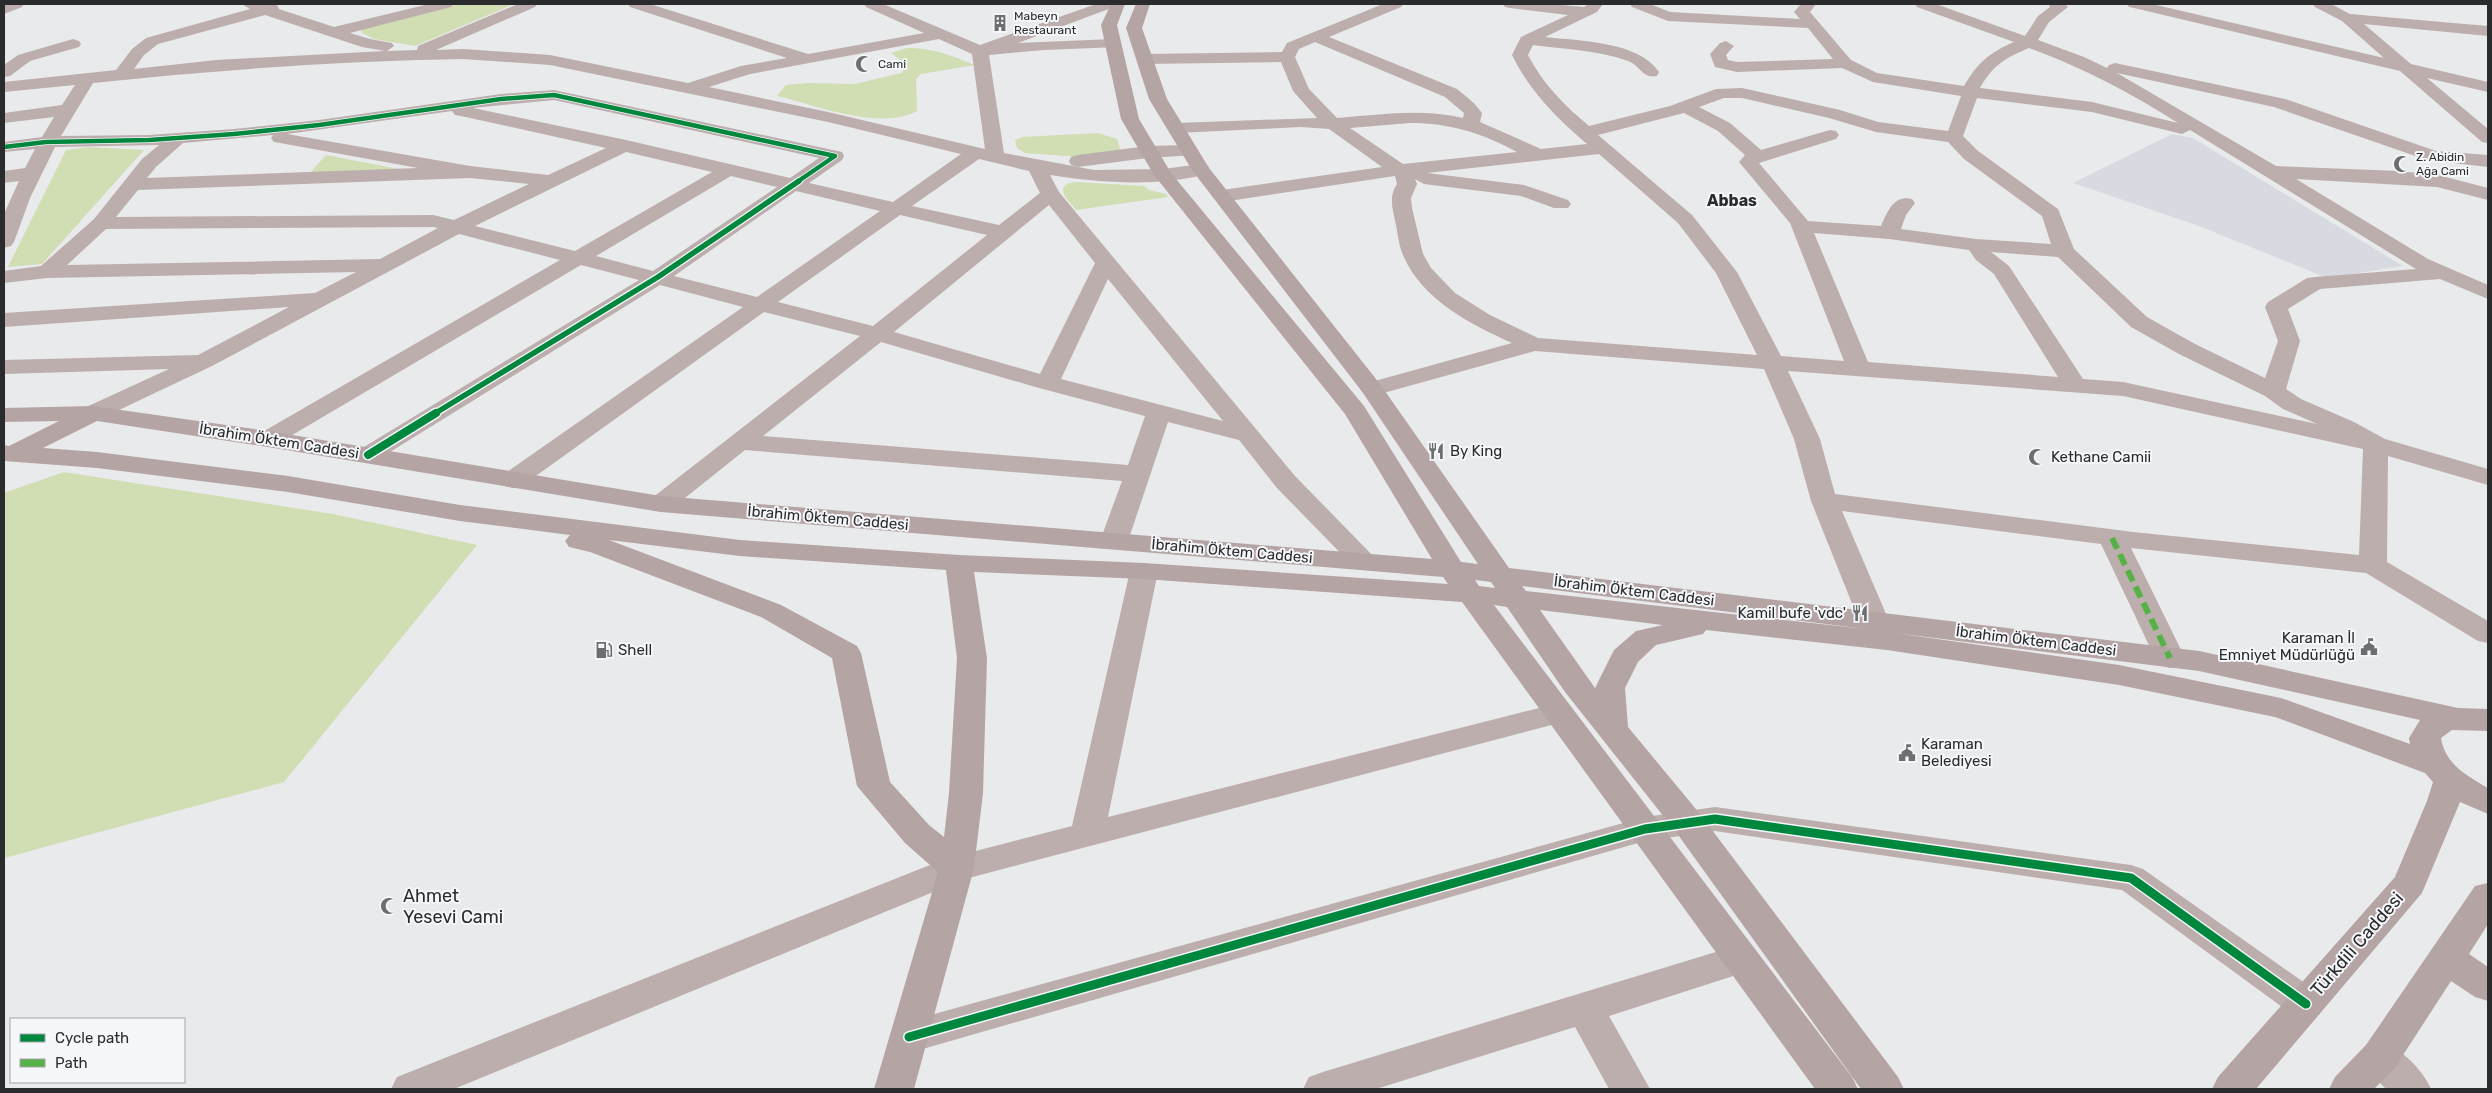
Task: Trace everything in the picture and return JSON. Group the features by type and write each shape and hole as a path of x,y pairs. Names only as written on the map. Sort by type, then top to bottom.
{"main road":[{"path":"1118,4 1109,25 1130,119 1163,175 1355,411 1452,569 1838,1089"},
{"path":"1143,4 1134,28 1158,99 1195,161 1372,389 1576,685 1688,823 1884,1089"},
{"path":"7,456 93,413"},
{"name":"İbrahim Öktem Caddesi","path":"4,415 93,413 368,455 661,504 1452,569 1881,631 2119,675 2281,708 2443,772 2488,802"},
{"name":"İbrahim Öktem Caddesi","path":"7,456 97,460 288,484 460,513 740,548 958,563 1144,571 1472,594 1520,602 1715,622 1881,631 2199,661 2478,718"},
{"path":"460,513 598,545 771,611 846,653 874,786 917,834 957,868"},
{"path":"894,1089 957,868 966,793 972,658 958,563"},
{"path":"1612,728 1610,688 1625,657 1646,638 1715,622"},
{"path":"2443,772 2427,751 2425,739 2429,728 2440,721 2478,718"},
{"name":"Türkdili Caddesi","path":"2232,1089 2410,884 2444,801 2443,772"},
{"path":"2349,1089 2380,1057 2488,896"},
{"path":"2446,958 2488,986"}],"street":[{"path":"4,9 17,4"},
{"path":"249,4 269,9 368,44 463,54 550,60 828,117 1028,165 1094,176 1163,175 1195,161"},
{"path":"122,74 138,52 152,41 288,4"},
{"path":"335,32 446,4"},
{"path":"420,50 530,4"},
{"path":"635,4 808,59"},
{"path":"871,4 980,51 1044,45 1113,44"},
{"path":"980,51 1109,4"},
{"path":"1287,57 1293,46 1396,4"},
{"path":"1510,4 1591,8"},
{"path":"1637,4 1668,16 1811,24"},
{"path":"1809,4 1802,12 1845,63 1873,77 1970,92 2092,107 2210,136"},
{"path":"1922,4 2078,60 2135,89 2421,263 2488,293"},
{"path":"1954,137 1965,112 1970,92 1982,69 2001,54 2029,42 2042,19 2060,7 2056,4"},
{"path":"2137,4 2488,87"},
{"path":"2317,4 2347,18 2488,138"},
{"path":"1591,8 1527,40 1520,55 1531,77 1560,111 1686,219 1726,272 1773,363 1807,439 1824,501 1881,631"},
{"path":"2347,18 2488,31"},
{"path":"688,88 747,70 942,34"},
{"path":"1316,37 1451,93 1470,108 1472,113 1470,125"},
{"path":"1527,40 1603,49 1636,58 1651,72"},
{"path":"4,72 24,58 73,44"},
{"path":"1726,46 1718,54 1722,64 1737,67 1845,63"},
{"path":"980,51 985,154"},
{"path":"4,87 216,65 356,56 463,54"},
{"path":"1145,59 1287,57"},
{"path":"1287,57 1301,91 1333,124 1402,173 1408,184 1402,190 1401,200 1414,255 1437,287 1468,311 1534,344 2123,389 2376,444 2488,477"},
{"path":"2078,60 2280,103 2434,156 2488,161"},
{"path":"4,242 9,208 32,173 46,142 88,78"},
{"path":"1584,133 1685,107 1722,93 1742,93 1834,114 1876,127 1954,137 1971,155 2051,213 2064,251 2139,322 2187,349 2273,390 2292,404 2345,427 2376,444"},
{"path":"4,147 46,142 178,138 248,132 319,125 442,107 554,95 835,156 658,277 368,455"},
{"path":"442,107 626,145 792,186 1003,232"},
{"path":"1685,107 1724,127 1758,157"},
{"path":"4,118 67,110"},
{"path":"1176,128 1301,122 1333,124 1425,118 1455,121 1492,131 1540,156"},
{"path":"248,132 470,172 550,181"},
{"path":"1830,135 1758,157 1748,162 1801,226 1859,368"},
{"path":"47,272 101,223 149,163 178,138"},
{"path":"93,413 204,360 458,226 626,145"},
{"path":"1222,196 1601,148"},
{"path":"1028,165 1070,162 1148,152 1195,161"},
{"path":"513,480 894,208 985,154"},
{"path":"1028,165 1286,482 1365,562"},
{"path":"268,439 728,170"},
{"path":"132,184 470,172"},
{"path":"2270,172 2398,177 2438,181 2488,194"},
{"path":"4,177 32,173"},
{"path":"1402,173 1524,192 1561,204"},
{"path":"661,504 877,334 1050,194"},
{"path":"1889,233 1896,214 1905,203"},
{"path":"101,223 433,220 877,334 1047,383 1247,435"},
{"path":"1801,226 1889,233 1976,245 2064,251"},
{"path":"1976,245 1983,256 2002,270 2075,385"},
{"path":"1047,383 1106,262"},
{"path":"4,277 47,272 385,264"},
{"path":"2273,390 2288,341 2276,307 2315,283 2372,276 2442,273"},
{"path":"4,320 321,299"},
{"path":"1372,389 1534,344"},
{"path":"4,367 204,360"},
{"path":"1114,541 1159,412"},
{"path":"741,442 1137,474"},
{"path":"2373,565 2376,444"},
{"path":"1824,501 2112,538 2373,565 2488,634"},
{"path":"2112,538 2170,658"},
{"path":"1086,834 1144,571"},
{"path":"426,1086 957,868 1559,713"},
{"path":"909,1037 1645,829 1715,819 2131,878 2306,1004"},
{"path":"1322,1089 1742,959"},
{"path":"1584,1008 1630,1089"},
{"path":"2380,1057 2411,1089"}],"shaded area":[{"path":"2172,134 2193,138 2403,266 2327,278 2199,226 2073,183"}],"green space":[{"path":"458,4 514,4 415,46 374,39 361,32 363,28"},
{"path":"907,48 950,55 975,65 921,74 916,79 917,111 902,116 885,118 847,114 777,96 786,85 806,83 854,84 902,73 906,64 891,53"},
{"path":"1098,133 1117,139 1121,152 1094,158 1025,153 1017,148 1015,140 1023,137"},
{"path":"88,147 144,150 42,264 8,267 66,150"},
{"path":"326,155 409,171 307,176"},
{"path":"1075,182 1144,186 1149,190 1166,194 1168,197 1076,210 1064,195 1063,188 1067,184"},
{"path":"64,472 333,514 477,545 284,782 4,858 4,493"}],"marked path":[{"path":"2112,538 2170,658"}],"cycle path":[{"path":"4,147 46,142 149,140 234,134 319,125 501,99 554,95 835,156 658,277 368,455"},
{"path":"909,1037 1645,829 1715,819 2131,878 2306,1004"}],"place":[{"name":"Mabeyn Restaurant","path":"1000,23"},
{"name":"Cami","path":"864,64"},
{"name":"Z. Abidin Ağa Cami","path":"2402,164"},
{"name":"By King","path":"1436,451"},
{"name":"Kethane Camii","path":"2037,457"},
{"name":"Kamil bufe 'vdc'","path":"1860,613"},
{"name":"Karaman İl Emniyet Müdürlüğü","path":"2369,647"},
{"name":"Shell","path":"604,650"},
{"name":"Karaman Belediyesi","path":"1907,753"},
{"name":"Ahmet Yesevi Cami","path":"389,906"}],"district":[{"name":"Abbas","path":"1732,200"}]}
